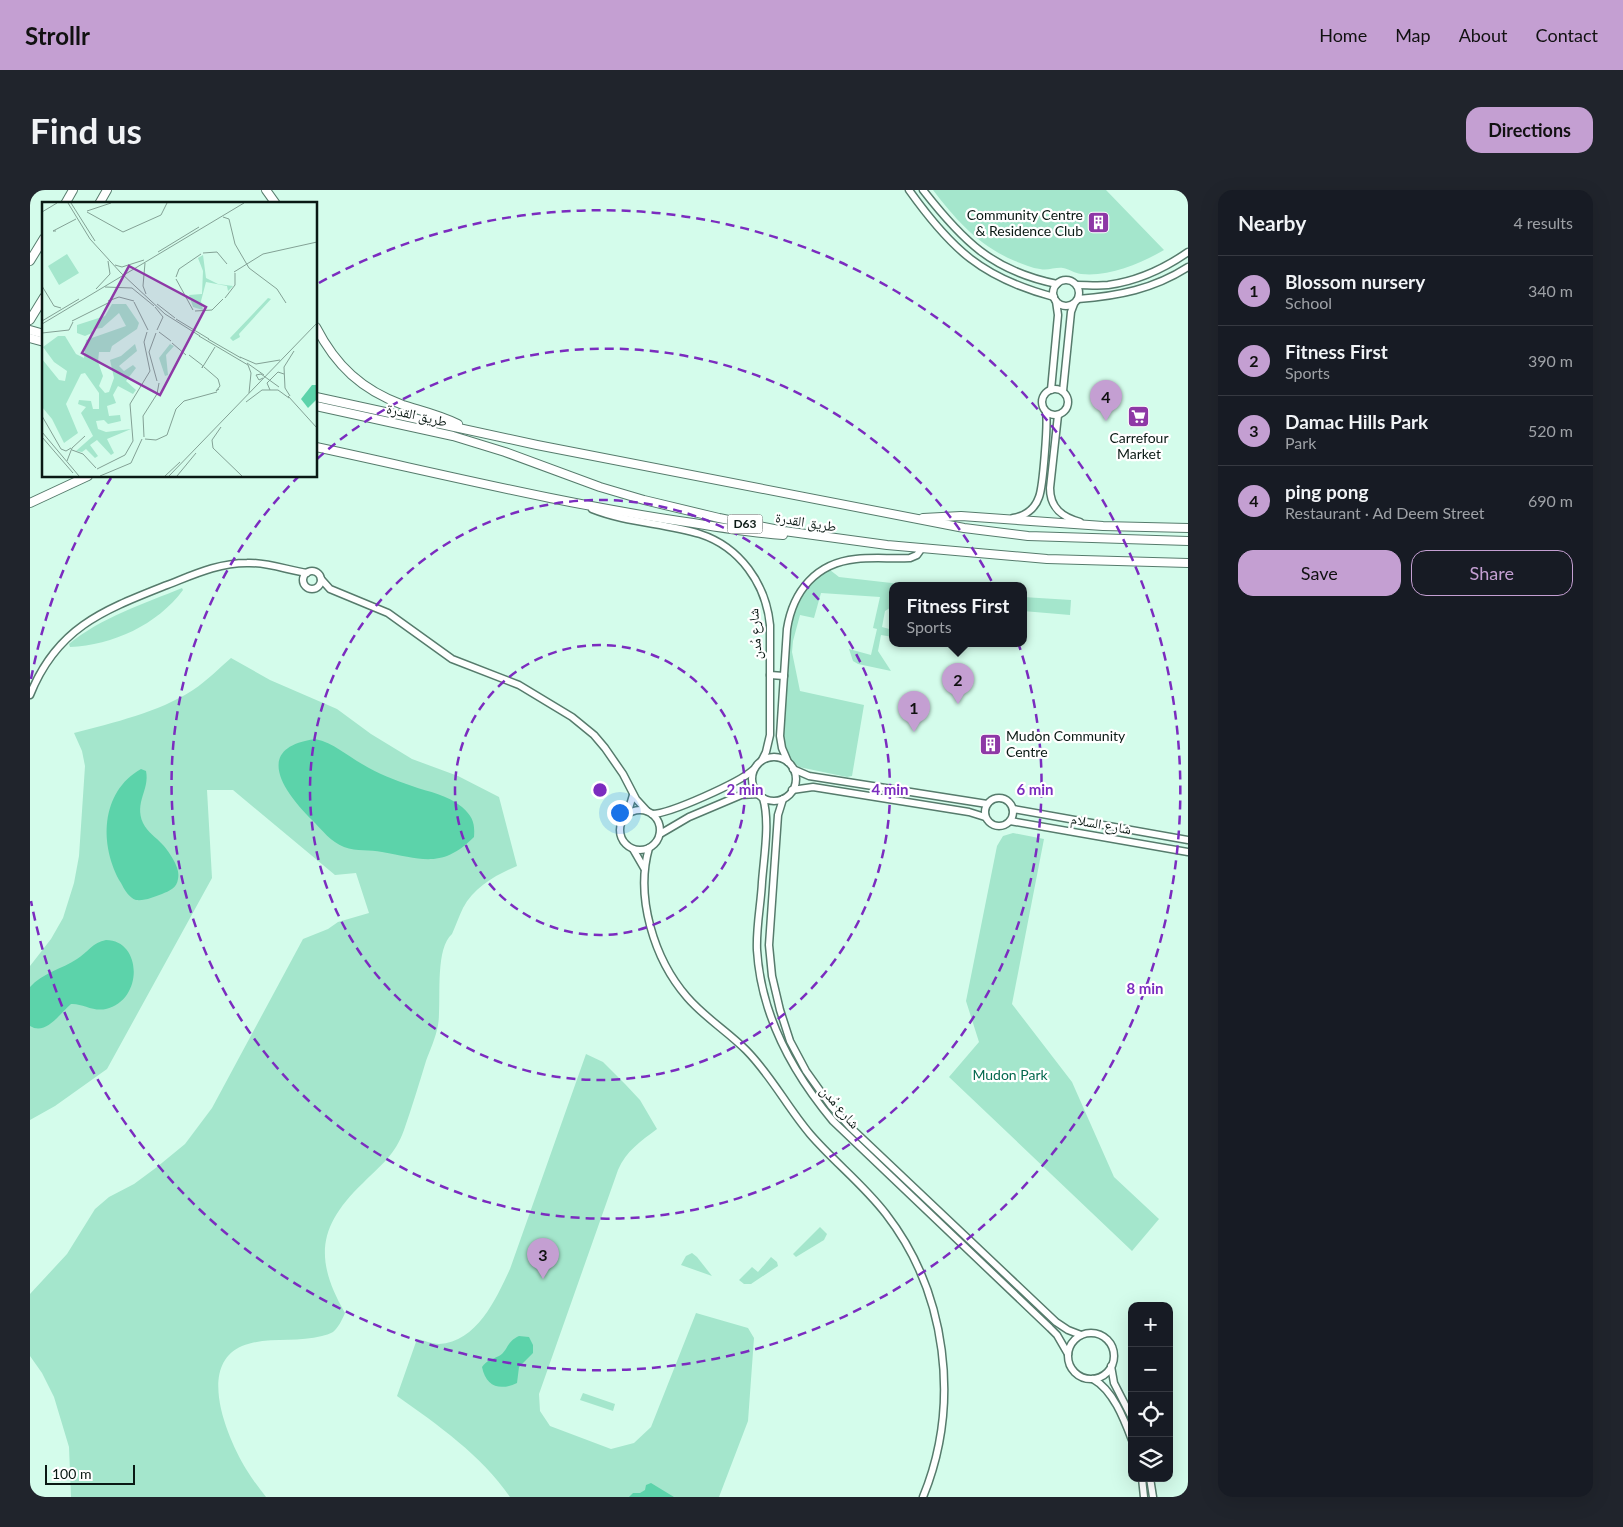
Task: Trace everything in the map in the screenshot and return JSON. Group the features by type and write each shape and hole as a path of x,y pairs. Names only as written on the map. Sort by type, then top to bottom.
{"main road":[{"path":"65,202 73,190"},
{"path":"100,202 107,190"},
{"path":"266,190 275,202"},
{"path":"30,261 42,241"},
{"path":"30,320 42,300"},
{"path":"318,330 342,367 361,382 392,400 439,415 466,428"},
{"name":"طريق القدرة","path":"318,397 466,428 537,445 974,530 1028,536 1188,541"},
{"name":"طريق القدرة","path":"318,406 407,425 462,439 506,452 593,485 644,500 751,525 816,536 1047,559 1188,563"},
{"path":"318,447 584,505 759,533 816,536"},
{"path":"30,503 84,478"},
{"path":"914,519 949,516 1103,526 1188,528"}],"street":[{"path":"909,190 949,241 976,264 1006,282 1055,299 1066,306 1076,301 1128,294 1157,284 1188,267"},
{"path":"924,190 950,224 980,251 1020,274 1057,284"},
{"path":"994,520 1022,516 1034,506 1040,497 1046,412 1043,400 1044,396 1051,390 1054,368 1058,310 1053,290 1057,284 1065,280 1069,280 1077,285 1108,285 1125,281 1165,266 1188,252"},
{"path":"1046,412 1058,415 1063,413 1068,406 1068,399 1063,391 1071,312 1079,290 1077,285"},
{"path":"1056,339 1068,340"},
{"path":"1054,368 1066,369"},
{"path":"1051,390 1063,391"},
{"path":"1058,415 1050,498 1060,513 1069,519 1103,526"},
{"name":"شارع مُدن","path":"584,505 619,518 700,534 715,540 735,554 756,579 766,601 770,625 770,736 762,760"},
{"name":"شارع مُدن","path":"788,762 780,742 785,646 789,614 802,588 824,570 847,560 910,558 922,548"},
{"path":"30,695 42,669 55,651 88,620 108,609 215,567 249,563 277,567 305,576 315,572 330,588 388,613 452,659 519,685 572,717 594,735 623,774 633,795 658,819 660,834 656,843 644,850 633,849"},
{"path":"305,576 304,583 308,588 330,588"},
{"path":"315,588 320,585 321,579"},
{"path":"770,675 784,676"},
{"path":"626,816 634,811 664,813 738,781 754,769 762,760 767,758 778,758 788,762 793,769 796,779 792,790 783,799 769,800 747,794 730,799 660,834"},
{"path":"754,769 752,782 760,796"},
{"path":"793,769 809,776 987,804"},
{"path":"724,787 726,795 730,799"},
{"path":"792,790 814,788 969,812 985,817"},
{"path":"633,795 622,822 621,834 627,845 633,849 644,869"},
{"name":"شارع مُدن","path":"760,796 765,825 757,950 766,1002 778,1036 789,1058 807,1088 833,1121 1058,1335 1068,1354"},
{"path":"995,798 1008,801 1013,809 1010,821 1003,826 998,827 990,824 985,817 987,804 995,798"},
{"name":"شارع مُدن","path":"783,799 778,815 769,945 772,976 790,1042 822,1095 850,1127 1056,1322 1080,1335"},
{"name":"شارع السلام","path":"1013,809 1188,840"},
{"name":"شارع السلام","path":"1010,821 1188,852"},
{"path":"649,848 644,869 648,913 652,932 660,953 676,982 686,997 759,1063 807,1130 871,1196 901,1236 923,1280 933,1310 942,1350 944,1398 943,1422 938,1452 923,1497"},
{"path":"1093,1379 1107,1372 1114,1358 1110,1343 1096,1334 1088,1333 1080,1335 1074,1340 1070,1346 1068,1362 1076,1374 1093,1379 1109,1393 1131,1437"},
{"path":"1111,1366 1114,1382 1128,1410"},
{"path":"1142,1482 1144,1497"},
{"path":"1151,1482 1153,1497"}],"green space":[{"path":"933,190 1106,190 1164,250 1135,265 1102,273 1081,274 1063,268 1046,270 1034,268 1002,255 979,240 950,212"},
{"path":"830,570 839,577 889,583 889,608 885,611 882,627 889,629 889,636 881,635 878,651 891,671 858,664 853,661 849,649 871,655 877,629 873,628 880,597 821,593 814,618 800,615 793,641 792,652 800,691 864,705 852,776 847,777 799,767 788,758 780,740 786,632 797,595 820,574"},
{"path":"182,588 183,590 160,613 133,631 102,642 70,647 69,644 95,626"},
{"path":"1027,597 1071,600 1070,615 1027,611"},
{"path":"231,658 270,680 337,709 371,734 412,759 458,776 499,797 517,866 486,882 473,894 463,908 443,952 437,1030 400,1139 387,1159 348,1199 329,1229 325,1259 328,1276 345,1313 340,1324 333,1332 322,1336 261,1341 242,1346 228,1356 221,1369 218,1386 220,1404 231,1440 251,1476 266,1497 71,1497 69,1447 54,1397 42,1373 30,1356 30,1294 67,1254 95,1209 109,1197 134,1184 185,1144 212,1108 303,939 328,929 338,922 369,913 356,873 335,875 233,790 207,790 212,878 107,1069 55,1106 30,1120 30,966 51,939 63,918 74,883 79,856 85,766 82,751 74,733 120,721 165,705 208,679"},
{"name":"Mudon Park","path":"1013,833 1044,839 1012,1004 1072,1082 1114,1177 1159,1219 1132,1251 949,1077 979,1042 966,1001 997,846 1003,836"},
{"path":"586,1054 603,1062 625,1084 640,1100 657,1129 625,1157 618,1170 539,1394 540,1411 550,1426 611,1449 634,1443 651,1427 696,1313 748,1328 754,1338 748,1421 719,1497 510,1497 472,1454 397,1396 417,1339 439,1344 464,1336 484,1317 498,1293 510,1269"},
{"path":"820,1227 827,1234 824,1240 796,1257 793,1254"},
{"path":"692,1253 712,1276 681,1265 686,1256"},
{"path":"771,1257 777,1262 778,1266 751,1284 744,1284 739,1280 752,1267 758,1272"},
{"path":"583,1393 615,1404 613,1411 580,1400"}],"shaded area":[{"path":"315,739 334,746 380,774 457,803 471,817 474,824 474,837 452,854 431,859 354,849 339,845 327,835 292,797 279,772 279,761 284,752 296,744"},
{"path":"141,769 146,771 147,778 140,809 143,823 147,830 169,852 179,875 176,885 170,890 153,897 136,900 125,890 114,868 109,853 107,821 117,791 127,779"},
{"path":"106,940 118,943 127,950 132,959 134,971 132,983 127,994 118,1003 101,1010 71,1004 47,1026 36,1028 30,1026 30,987 40,978 81,957 94,945"},
{"path":"519,1336 529,1337 533,1345 533,1353 519,1367 517,1383 505,1387 495,1386 487,1379 482,1367 487,1361 502,1354 512,1341"},
{"path":"651,1483 674,1497 629,1497 633,1493 640,1493 645,1490 646,1485"}],"place":[{"name":"Community Centre & Residence Club","path":"1099,223"},
{"name":"Carrefour Market","path":"1139,416"},
{"name":"ping pong","path":"1106,421"},
{"name":"Fitness First","path":"958,704"},
{"name":"Blossom nursery","path":"914,732"},
{"name":"Mudon Community Centre","path":"990,744"},
{"name":"Damac Hills Park","path":"543,1279"}]}
